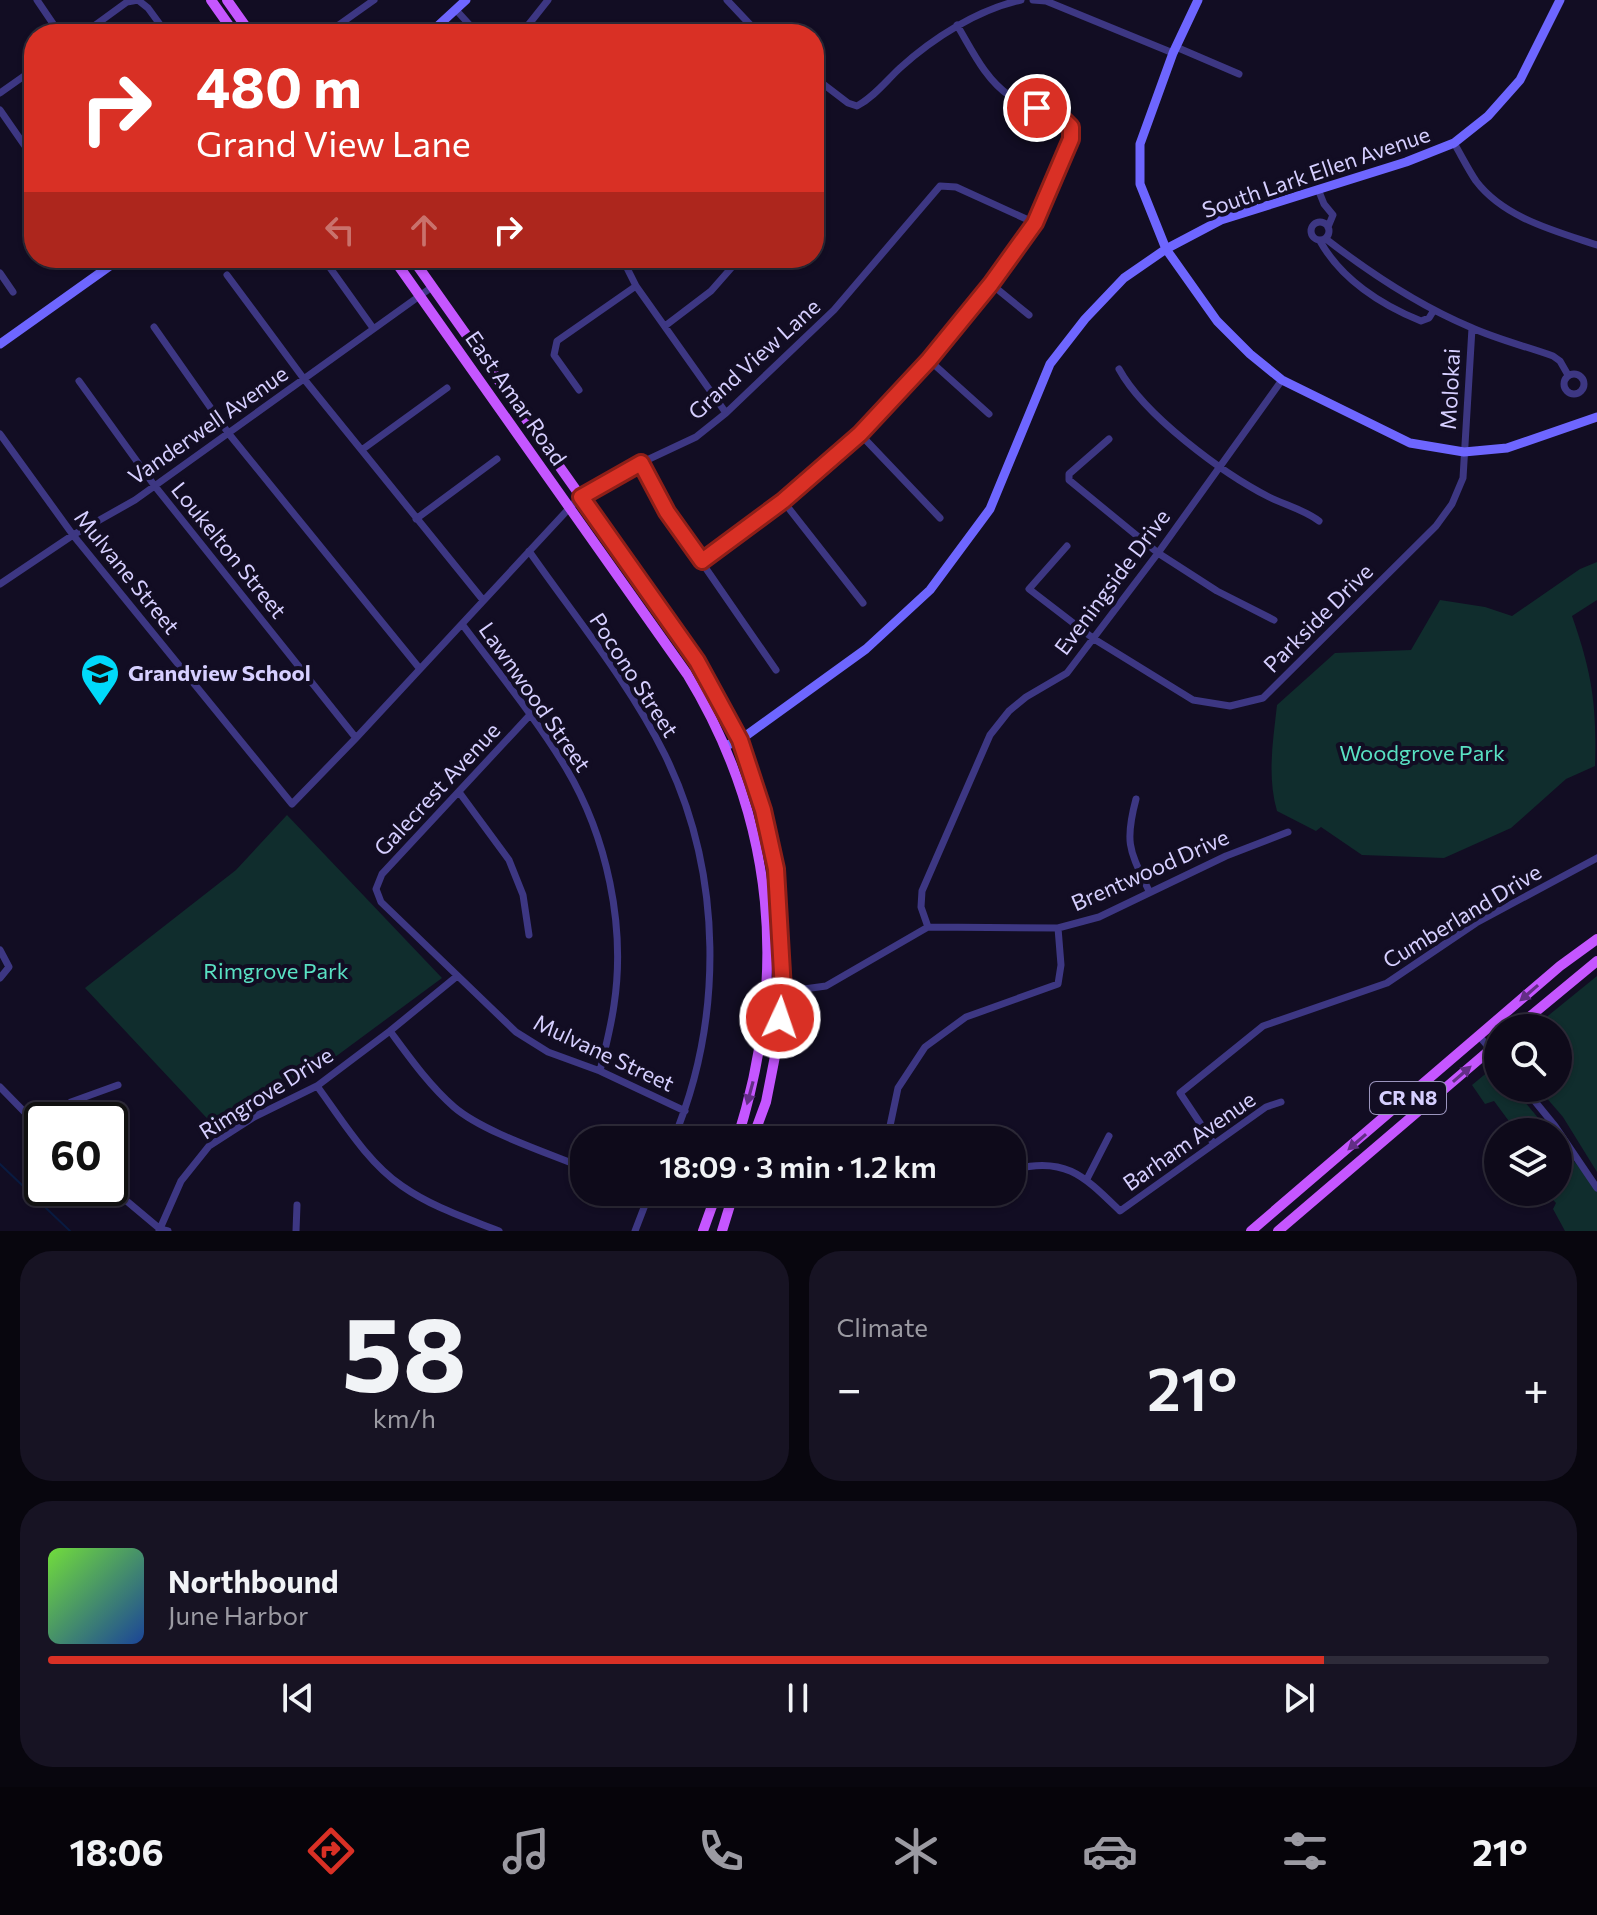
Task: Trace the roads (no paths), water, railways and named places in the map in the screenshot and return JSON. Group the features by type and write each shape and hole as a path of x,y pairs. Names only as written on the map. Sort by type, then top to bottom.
{"main road":[{"path":"211,0 228,24"},
{"path":"227,0 244,24"},
{"name":"East Amar Road","path":"400,268 687,674 725,746 744,797 767,912 764,1029 741,1126"},
{"name":"East Amar Road","path":"419,268 697,661 740,740 763,810 776,869 783,990 777,1046 766,1102 757,1126"},
{"name":"CR N8","path":"1251,1231 1560,966 1597,939"},
{"path":"1533,1014 1597,961"},
{"name":"CR N8","path":"1278,1231 1484,1060"},
{"path":"703,1231 712,1206"},
{"path":"722,1231 730,1206"}],"street":[{"path":"37,0 53,24"},
{"path":"97,24 127,2 138,0 160,24"},
{"path":"441,24 466,0"},
{"path":"529,24 548,0"},
{"path":"727,0 750,24"},
{"path":"824,85 857,106 903,65 957,25 1006,3 1021,0"},
{"path":"1033,0 1046,1 1239,74"},
{"path":"1198,0 1175,50 1140,144 1140,184 1166,249 1217,321 1282,380 1410,443 1464,452 1507,448 1597,417"},
{"name":"South Lark Ellen Avenue","path":"725,746 740,740 866,649 930,590 990,509 1050,364 1085,319 1124,278 1166,249 1237,213 1406,162 1454,143 1488,116 1520,80 1560,0"},
{"path":"340,24 373,1"},
{"path":"457,11 469,24"},
{"path":"702,561 783,501 860,434 929,360 991,284 1035,223 1071,139 1071,127 1063,119 1012,98 992,81 957,25"},
{"path":"0,93 24,76"},
{"path":"0,110 24,145"},
{"path":"1454,143 1477,181 1495,201 1522,218 1597,245"},
{"name":"Grand View Lane","path":"292,804 569,507 641,463 696,437 726,413 834,310 940,186 956,187 1035,223"},
{"path":"1318,189 1333,215 1323,240 1330,260 1374,297 1421,321 1426,320 1434,310"},
{"path":"1328,227 1318,222 1311,227 1312,236 1434,310 1472,328 1553,356 1568,375"},
{"path":"0,344 107,268"},
{"path":"330,268 373,328"},
{"path":"627,268 636,286 726,413"},
{"path":"665,326 711,291 731,268"},
{"path":"0,273 13,292"},
{"path":"227,275 304,379 483,600"},
{"path":"991,284 1029,315"},
{"path":"579,390 554,355 557,341 636,286"},
{"name":"Vanderwell Avenue","path":"0,584 73,535 135,500 432,287"},
{"path":"154,327 229,434 420,669"},
{"name":"Molokai","path":"1464,452 1472,328"},
{"path":"929,360 989,414"},
{"path":"1119,369 1173,429 1218,467 1319,521"},
{"name":"Eveningside Drive","path":"928,927 921,907 922,891 990,735 1009,711 1026,697 1067,673 1282,380"},
{"name":"Loukelton Street","path":"79,381 154,485 356,738"},
{"path":"363,449 447,388"},
{"name":"Mulvane Street","path":"0,434 73,535 292,804"},
{"path":"860,434 940,518"},
{"path":"1109,439 1068,477 1158,553 1217,591 1274,620"},
{"name":"Parkside Drive","path":"1067,546 1029,589 1094,639 1193,700 1230,706 1263,698 1436,526 1452,504 1463,478 1464,452"},
{"path":"416,519 497,459"},
{"path":"641,463 667,512 776,670"},
{"path":"783,501 863,603"},
{"name":"Pocono Street","path":"529,551 631,696 665,755 685,808 701,866 711,945 707,1022 679,1126"},
{"name":"Lawnwood Street","path":"462,624 566,769 595,828 610,884 617,933 615,1004 600,1071"},
{"name":"Galecrest Avenue","path":"376,889 382,874 529,716"},
{"path":"459,792 509,860 523,895 529,935"},
{"path":"1136,799 1128,828 1130,850 1149,891"},
{"name":"Brentwood Drive","path":"928,927 1058,928 1099,917 1226,856 1288,832"},
{"name":"Cumberland Drive","path":"1214,1144 1180,1093 1263,1026 1387,983 1476,923 1597,858"},
{"name":"Mulvane Street","path":"376,889 381,902 516,1032 548,1052 600,1071 685,1111"},
{"path":"767,990 826,986 928,927"},
{"path":"890,1126 898,1088 925,1047 966,1017 1058,984 1061,965 1058,928"},
{"path":"0,950 9,967 0,978"},
{"name":"Rimgrove Drive","path":"162,1230 181,1181 209,1146 254,1117 317,1086 456,977"},
{"path":"390,1031 427,1080 457,1110 490,1128 570,1162"},
{"path":"1479,1036 1484,1040"},
{"path":"71,1102 118,1085"},
{"path":"317,1086 372,1159 399,1185 427,1202 499,1231"},
{"path":"0,1087 24,1112"},
{"name":"Barham Avenue","path":"1087,1179 1120,1211 1266,1107 1281,1102"},
{"path":"1535,1102 1597,1188"},
{"path":"1026,1168 1041,1165 1066,1168 1087,1179 1109,1136"},
{"path":"128,1202 162,1230"},
{"path":"296,1231 297,1205"},
{"path":"635,1231 645,1206"}],"waterway":[{"path":"0,1164 70,1231"}],"place":[{"name":"Grandview School","path":"100,707"}],"park label":[{"name":"Woodgrove Park","path":"1422,753"},
{"name":"Rimgrove Park","path":"276,971"}]}
